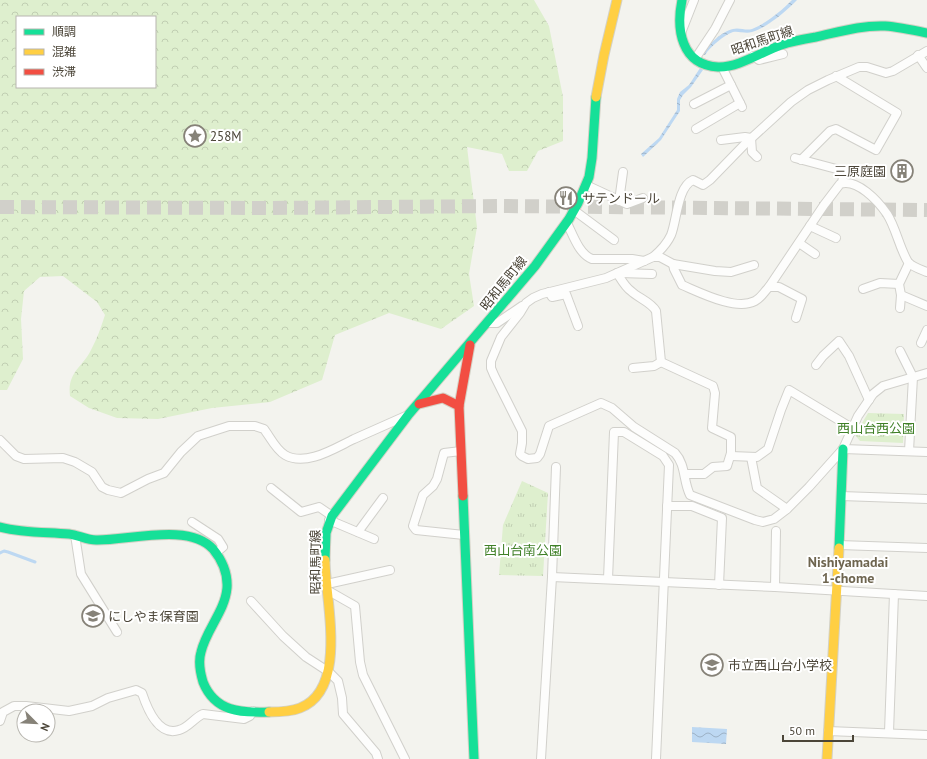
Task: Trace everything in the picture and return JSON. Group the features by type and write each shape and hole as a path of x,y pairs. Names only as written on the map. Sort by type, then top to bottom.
{"main road":[{"name":"昭和馬町線","path":"217,552 223,564 228,582 224,600 201,651 199,665 200,672 207,691 214,700 223,706 235,710 288,711 300,709 310,703 322,689 329,672 330,649 325,533 330,518 410,413 470,344 567,224 575,211 586,186 592,167 595,110 601,69 617,0"},
{"path":"682,0 680,8 680,35 686,50 695,59"},
{"name":"昭和馬町線","path":"695,59 713,66 722,67 783,44 847,30 884,26 927,33"},
{"path":"470,344 459,406 474,759"},
{"path":"419,404 443,398 459,406"},
{"path":"827,759 843,449"},
{"path":"0,527 38,533 75,535 94,540 161,533 185,535 202,542 217,552"}],"street":[{"path":"680,35 694,0"},
{"path":"695,59 715,30 730,0"},
{"path":"487,323 497,323 533,298 549,292 606,278 653,257 666,244 672,234 683,191 687,184 693,180 705,184 751,138 799,96 836,76 859,67 867,67 881,72 889,72 901,67 918,55 927,51"},
{"path":"753,56 759,60 783,54"},
{"path":"918,55 927,68"},
{"path":"696,129 741,105 722,67"},
{"path":"673,264 682,285 730,302 743,304 754,301 759,298 769,287 824,205 842,183 844,171 798,159 830,131 836,129 876,150 896,113 836,76"},
{"path":"694,104 731,84"},
{"path":"721,140 744,137 751,138"},
{"path":"751,138 752,152 756,156"},
{"path":"619,201 624,172"},
{"path":"842,183 852,183 860,186 876,201 887,214 909,263 927,272"},
{"path":"586,186 627,204 643,198"},
{"path":"575,211 614,240"},
{"path":"567,224 587,257 592,259 632,259 644,261"},
{"path":"810,226 836,238"},
{"path":"799,243 815,254"},
{"path":"653,257 660,257 673,264 715,271 731,272 754,265"},
{"path":"900,308 901,296 899,284 909,263"},
{"path":"617,273 652,274"},
{"path":"617,273 628,290 651,305 656,311 661,362"},
{"path":"863,289 880,283 899,284"},
{"path":"769,287 780,287 802,299 796,318"},
{"path":"549,292 552,297 566,294 578,326"},
{"path":"901,296 927,306"},
{"path":"526,303 501,337 491,361 491,368 494,375 522,431 520,454 522,456 528,459 537,458 540,454 549,426 601,403 612,408 634,427 675,453 680,458 687,489 690,495 755,520 764,522 774,520 787,509 843,449 858,416 869,400 883,386 927,372"},
{"path":"921,343 927,330"},
{"path":"816,365 839,341 849,356 869,400"},
{"path":"900,351 913,377 909,451"},
{"path":"634,368 654,366 661,362"},
{"path":"661,362 713,386 715,393 712,428 731,437 731,456 728,466 713,467 704,474 684,474"},
{"path":"731,456 757,457 768,449 789,390 852,428"},
{"path":"0,440 16,456 24,459 63,458 75,462 92,472 102,487 117,493 121,493 148,479 164,474 177,456 198,436 218,429 229,426 255,426 264,429 284,455 300,459 318,456 333,450 410,413"},
{"path":"608,579 614,432 624,432 663,456 669,465 656,759"},
{"path":"843,449 927,452"},
{"path":"461,451 444,453 437,478 433,486 424,495 413,526 416,530 464,535"},
{"path":"751,457 757,488 787,509"},
{"path":"542,759 552,577 556,467"},
{"path":"271,488 301,512 319,507 330,518 374,539"},
{"path":"841,496 927,499"},
{"path":"358,532 383,498"},
{"path":"667,506 692,506 722,518 719,585"},
{"path":"192,522 218,539 223,547 217,552"},
{"path":"775,587 776,531"},
{"path":"75,535 81,574 117,632"},
{"path":"839,545 927,548"},
{"path":"327,587 390,570"},
{"path":"552,577 836,590 927,596"},
{"path":"327,587 354,606 360,662 363,675 405,759"},
{"path":"889,732 894,594"},
{"path":"251,601 283,636 306,657 329,672 338,681 343,714 376,753 378,759"},
{"path":"0,721 3,712 14,706 69,711 92,706 108,698 136,690 142,693 147,707 160,726 170,730 180,730 203,714 244,719 250,716 253,711"},
{"path":"828,731 927,734"}],"green space":[{"path":"0,0 534,0 549,26 563,97 563,141 538,151 527,171 509,171 502,154 467,147 477,227 469,274 474,306 441,329 389,313 335,335 322,380 270,402 212,408 158,419 117,418 89,408 70,396 71,381 73,376 91,350 105,315 97,302 63,276 40,277 24,291 21,319 23,359 7,390 0,390"},
{"name":"西山台西公園","path":"868,413 904,414 903,443 860,441 855,435"},
{"name":"西山台南公園","path":"522,481 548,493 543,576 499,575 503,525"}],"water":[{"path":"792,0 797,0 782,14 764,27 750,33 733,32 710,48 705,55 702,54 711,43 725,32 735,29 752,29 774,16"},
{"path":"700,68 703,70 680,100 680,111 661,140 643,157 641,154 659,138 677,110 677,99 680,92 689,85"},
{"path":"692,727 727,729 726,744 692,742"}],"waterway":[{"path":"0,553 4,551 8,552 35,562"}],"tunnel":[{"path":"0,207 266,208 502,206 927,210"}],"traffic: fast":[{"path":"682,0 680,22 684,44 689,53 696,60 706,65 718,67 733,65 789,42 859,28 885,26 927,33"},
{"path":"325,560 326,533 332,516 409,414 535,266 569,219 578,203 589,177 592,158 596,97"},
{"path":"839,548 843,449"},
{"path":"463,496 474,759"},
{"path":"0,527 26,531 69,534 93,540 174,535 189,536 202,541 213,549 219,558 224,567 227,582 226,596 223,605 203,644 201,652 200,667 203,682 208,692 214,699 230,709 249,712 269,712"}],"traffic: slow":[{"path":"596,97 617,0"},
{"path":"827,759 839,548"},
{"path":"269,712 281,712 300,708 315,698 325,682 331,642 325,560"}],"traffic: jam":[{"path":"459,406 470,345"},
{"path":"419,404 443,398 459,406 463,496"}],"place":[{"name":"258M","path":"195,136"},
{"name":"三原庭園","path":"902,171"},
{"name":"サテンドール","path":"566,198"},
{"name":"にしやま保育園","path":"93,616"},
{"name":"市立西山台小学校","path":"712,665"}],"district":[{"name":"Nishiyamadai 1-chome","path":"848,570"}]}
